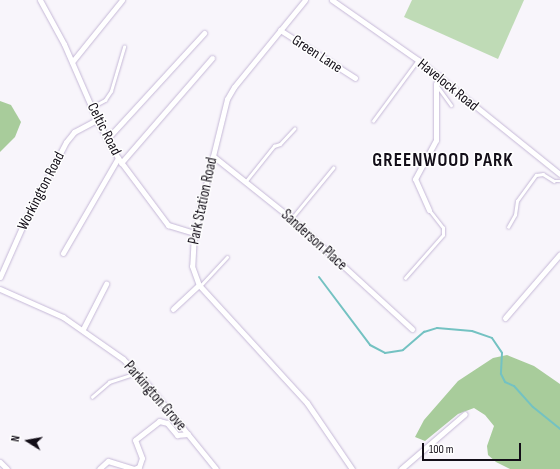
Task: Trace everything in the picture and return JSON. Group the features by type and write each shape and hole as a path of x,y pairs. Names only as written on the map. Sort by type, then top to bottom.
{"street":[{"name":"Celtic Road","path":"40,0 72,62 97,120 120,161 168,225 194,233"},
{"path":"72,62 122,0"},
{"name":"Park Station Road","path":"305,0 230,93 194,233 192,266 200,285 307,404 352,469"},
{"name":"Havelock Road","path":"332,0 439,76 560,174"},
{"name":"Green Lane","path":"280,30 355,78"},
{"path":"107,139 204,33"},
{"path":"63,253 120,161 212,58"},
{"path":"429,210 415,179 436,140 436,84 439,76"},
{"name":"Workington Road","path":"0,277 22,225 66,142 74,132 97,120"},
{"name":"Sanderson Place","path":"213,156 292,219 412,329"},
{"path":"505,318 560,254"},
{"path":"83,329 106,284"},
{"path":"173,309 200,285"},
{"name":"Parkington Grove","path":"0,289 51,311 83,329 138,373 216,469"},
{"path":"401,469 465,414"},
{"path":"99,469 108,461 134,469 139,467 142,458 135,440 159,421 167,423 177,435 188,434"},
{"path":"0,462 7,469"}],"lane":[{"path":"92,107 108,96 124,47"},
{"path":"373,121 418,60"},
{"path":"436,84 451,105"},
{"path":"246,181 274,146 280,144 294,129"},
{"path":"292,219 333,168"},
{"path":"508,227 515,214 517,201 536,175 543,174 554,181 560,181"},
{"path":"405,278 443,235 443,228 429,210"},
{"path":"200,285 227,257"},
{"path":"92,398 109,382 138,373"}],"green space":[{"path":"412,0 524,0 498,59 404,17"},
{"path":"0,101 11,105 21,122 15,137 0,152"},
{"path":"507,355 534,366 560,384 560,469 510,469 496,462 488,455 487,446 494,426 485,415 474,408 458,414 425,441 415,437 424,420 458,381 493,358"}],"waterway":[{"path":"319,277 370,345 385,353 403,350 424,332 437,328 472,331 492,338 502,353 501,374 505,382 514,386 533,407 560,429"}],"district":[{"name":"GREENWOOD PARK","path":"443,161"}]}
